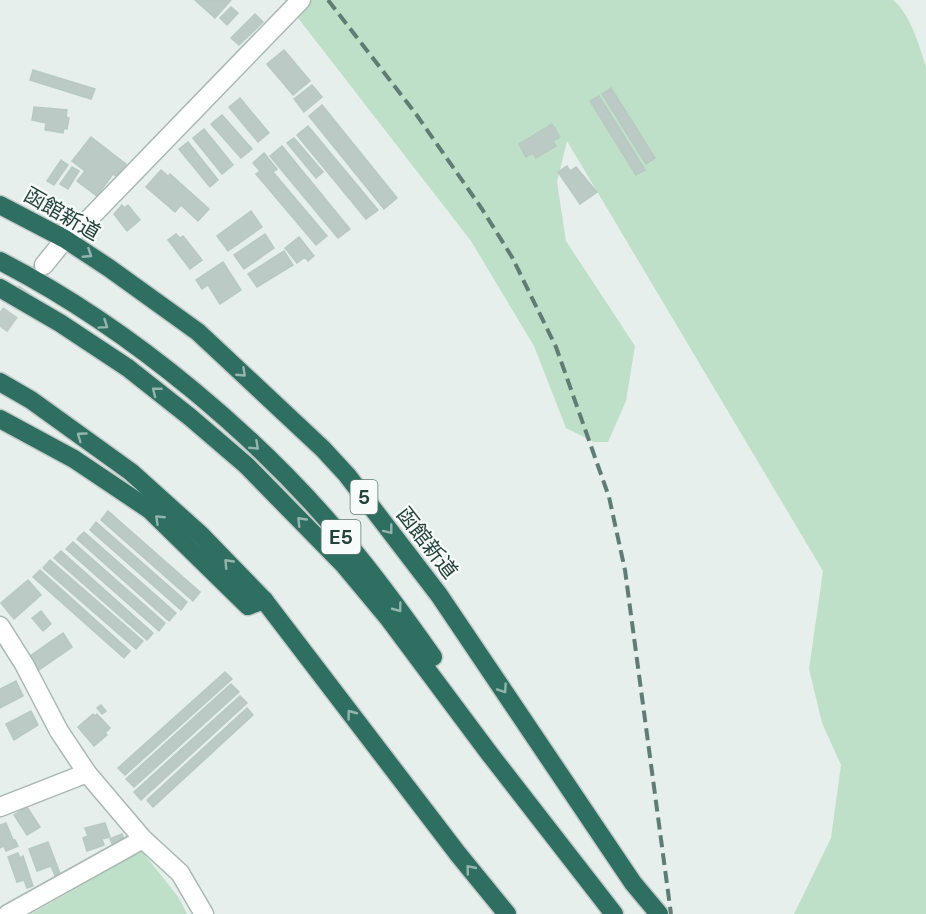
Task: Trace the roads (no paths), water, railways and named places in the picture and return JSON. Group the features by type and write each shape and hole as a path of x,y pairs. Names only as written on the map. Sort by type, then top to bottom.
{"highway":[{"name":"函館新道","path":"0,206 65,239 198,332 323,449 347,475 439,595 633,884 659,914"},
{"name":"E5","path":"0,261 82,310 137,347 204,399 310,502 356,554 400,611 598,896"},
{"name":"E5","path":"0,288 60,323 128,368 246,465 359,583 423,663 496,762 614,914"},
{"path":"0,382 31,400 131,472 201,535 264,600 458,854 507,914"},
{"path":"0,419 74,459 150,510 248,606 264,600"}],"street":[{"path":"44,265 65,239 84,224 301,0"},
{"path":"0,626 24,664 59,731 87,773 143,839 180,873 204,914"},
{"path":"0,807 87,773"},
{"path":"8,914 143,839"}],"tunnel":[{"path":"0,327 43,267"}],"railway":[{"path":"328,0 416,114 482,209 512,257 556,347 609,497 625,570 671,914"}]}
